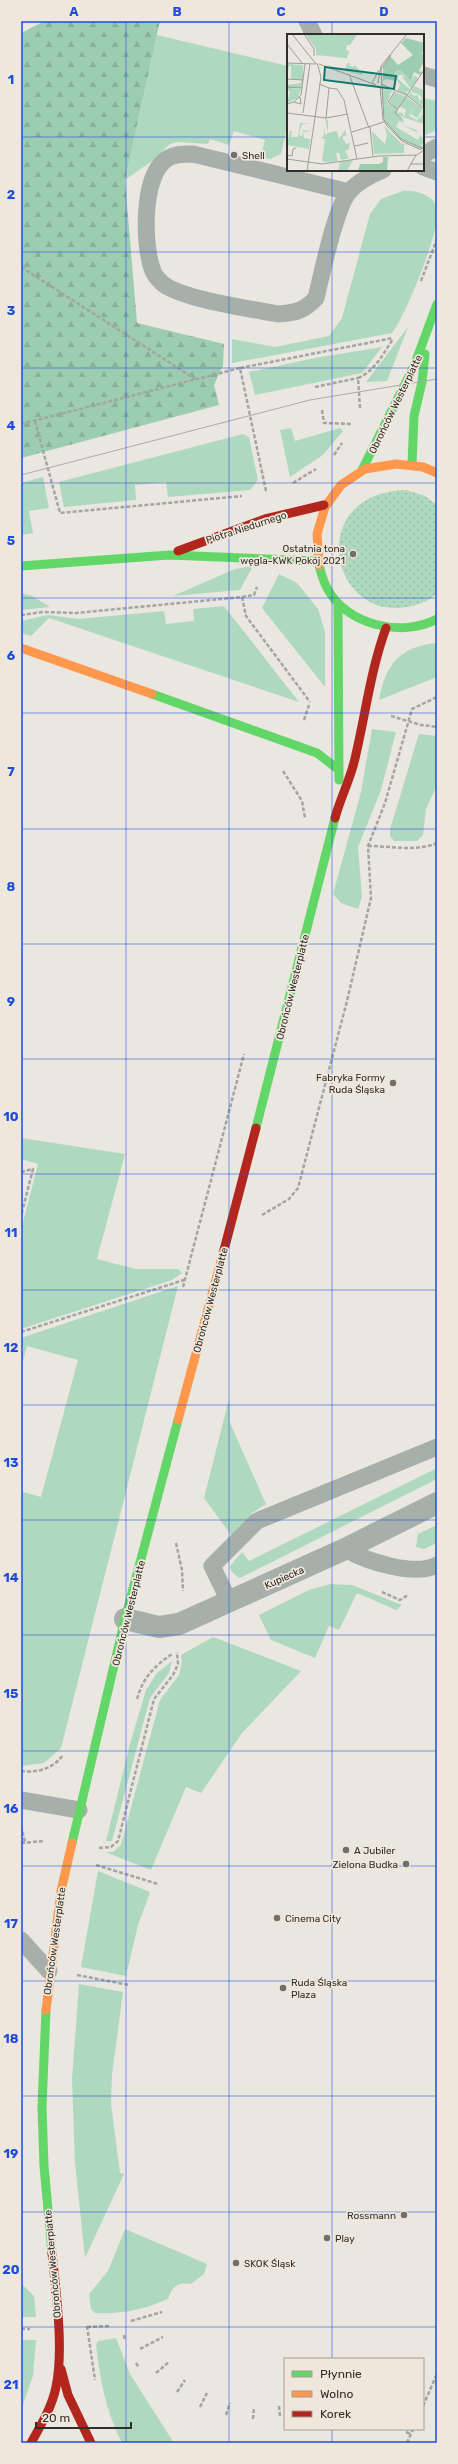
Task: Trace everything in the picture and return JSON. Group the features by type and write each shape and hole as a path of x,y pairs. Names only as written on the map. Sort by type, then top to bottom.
{"street":[{"name":"Obrońców Westerplatte","path":"362,470 414,366 437,304"},
{"name":"Obrońców Westerplatte","path":"412,464 414,416 422,382 426,337"},
{"path":"436,620 415,626 386,628 362,620 338,606 328,591 316,562 315,536 324,505 340,485 362,470 386,463 412,464 437,473"},
{"name":"Piotra Niedurnego","path":"169,555 265,519 324,505"},
{"name":"Piotra Niedurnego","path":"21,566 83,563 169,555 316,562"},
{"name":"Obrońców Westerplatte","path":"338,606 338,708 341,796"},
{"name":"Obrońców Westerplatte","path":"31,2443 50,2407 56,2387 59,2364 56,2290 43,2144 43,2058 49,1971 60,1891 125,1620 252,1144 341,796 356,756 363,711 375,657 386,628"},
{"path":"21,648 317,753 339,770"},
{"name":"Kupiecka","path":"125,1620 159,1627 179,1624 345,1549 437,1503"},
{"path":"59,2364 68,2395 91,2443"}],"lane":[{"path":"307,21 314,34"},
{"path":"424,75 437,79"},
{"path":"424,154 437,147"},
{"path":"349,192 193,154 178,154 164,161 154,178 146,201 149,258 153,273 174,291 278,314 294,314 306,308 316,298 340,206 349,192 363,179 381,171"},
{"path":"424,167 437,172"},
{"path":"229,1601 212,1566 257,1521 437,1447"},
{"path":"345,1549 364,1559 408,1569 423,1570 437,1565"},
{"path":"21,1800 80,1810"},
{"path":"21,1940 49,1971"}],"path":[{"path":"21,267 196,380"},
{"path":"21,424 240,368 393,338"},
{"path":"240,368 266,493"},
{"path":"315,386 358,378"},
{"path":"322,410 324,423 353,424"},
{"path":"350,429 357,418"},
{"path":"35,421 60,513 250,495"},
{"path":"330,459 344,439"},
{"path":"286,485 318,468"},
{"path":"258,494 273,491"},
{"path":"21,615 43,612 76,613 242,597 246,616 310,703 338,708"},
{"path":"258,1217 289,1198 298,1188 347,1001 371,898 368,846 385,803 412,709 437,697"},
{"path":"363,711 385,713 409,722 437,727"},
{"path":"368,846 412,848 429,846 437,843"},
{"path":"21,1172 33,1169 21,1216"},
{"path":"21,1332 184,1280"},
{"path":"98,1848 111,1847 118,1841 154,1699 173,1675 178,1664 177,1651 179,1624 184,1586 176,1539"},
{"path":"375,1588 400,1600 414,1592"},
{"path":"135,1704 142,1683 149,1673 183,1647"},
{"path":"21,1772 28,1772"},
{"path":"21,1826 25,1842"},
{"path":"21,1843 45,1841"},
{"path":"96,1854 99,1841"},
{"path":"92,1871 95,1859"},
{"path":"94,1864 158,1884"},
{"path":"75,1970 74,1975 129,1985"},
{"path":"132,2321 162,2312"},
{"path":"86,2319 96,2388"},
{"path":"103,2326 111,2326"},
{"path":"124,2335 125,2340"},
{"path":"140,2349 163,2336"},
{"path":"156,2373 169,2362"},
{"path":"136,2363 139,2368"},
{"path":"424,2404 437,2374"},
{"path":"176,2392 185,2380"},
{"path":"200,2407 207,2393"},
{"path":"226,2415 230,2402"},
{"path":"279,2406 280,2416"},
{"path":"253,2419 254,2407"},
{"path":"407,2443 413,2430"},
{"path":"406,2432 411,2434"}],"green space":[{"path":"45,21 160,21 125,180 137,323 224,344 223,365 214,385 219,405 21,458 21,33"},
{"path":"157,35 287,66 287,127 281,154 270,159 263,158 265,153 262,152 265,140 234,131 229,145 210,139 208,144 177,142 170,144 152,161 125,180"},
{"path":"424,98 437,101 437,130 424,136"},
{"path":"403,191 417,192 431,199 437,207 437,217 429,251 422,271 414,291 392,333 232,363 232,339 275,347 329,336 342,318 370,214 381,199"},
{"path":"408,327 387,381 366,382"},
{"path":"382,347 362,373 255,395 249,372 315,358"},
{"path":"291,428 295,441 340,428 343,431 323,455 290,477 280,430"},
{"path":"243,434 249,437 258,480 250,490 168,497 166,482 135,485 136,500 64,507 59,482"},
{"path":"43,477 49,508 29,511 33,533 21,535 21,483"},
{"path":"407,490 425,496 437,505 437,593 419,604 407,607 380,606 360,595 346,577 339,554 341,532 353,511 374,496"},
{"path":"253,566 240,590 173,596 235,569"},
{"path":"279,574 297,583 318,609 325,632 325,687 262,608"},
{"path":"21,593 32,596 50,607 21,610"},
{"path":"224,606 299,702 49,618 31,636 21,633 21,621 48,615 78,619 164,611 166,624 194,621 193,609"},
{"path":"437,643 437,677 379,700 385,677 390,667 396,660 413,648"},
{"path":"372,729 396,732 381,790 358,847 362,897 358,909 341,903 333,894 361,792"},
{"path":"419,734 437,736 437,785 426,809 423,835 417,841 394,841 390,836 390,829"},
{"path":"21,1138 125,1154 97,1259 136,1269 178,1269 182,1273 172,1280 21,1329 21,1230 38,1164 21,1159"},
{"path":"178,1286 61,1748 44,1763 21,1766 21,1501 23,1492 41,1497 78,1360 27,1346 21,1368 21,1338"},
{"path":"229,1399 230,1423 266,1504 252,1513 234,1539 204,1498"},
{"path":"437,1468 437,1479 244,1576 239,1578 231,1571 230,1566 242,1552 249,1561"},
{"path":"437,1525 437,1543 424,1549 416,1547 418,1534"},
{"path":"331,1584 352,1585 402,1605 396,1610 357,1593 339,1630 329,1626 315,1658 271,1640 259,1615 309,1590"},
{"path":"213,1637 301,1671 242,1733 201,1793 186,1787 151,1870 105,1852 113,1852 121,1845 160,1700 179,1675 182,1662 181,1655"},
{"path":"172,1661 169,1673 150,1698 112,1841 106,1841 130,1744 146,1690 157,1673"},
{"path":"98,1871 150,1892 138,1925 126,1976 81,1967"},
{"path":"79,1984 123,1992 112,2075 111,2104 120,2173 124,2174 85,2258 75,2163 72,2079"},
{"path":"125,2229 207,2264 204,2274 191,2284 179,2284 171,2291 168,2299 160,2303 123,2312 95,2313 91,2309 89,2294 108,2271"},
{"path":"21,2283 34,2296 36,2317 21,2317"},
{"path":"116,2338 130,2374 174,2443 122,2443 116,2431 104,2396 96,2345 98,2341"},
{"path":"21,2340 36,2340 33,2376 21,2410"}],"tram line":[{"path":"21,475 310,400 437,379"}],"traffic: fast":[{"path":"362,470 414,366 437,304"},
{"path":"412,464 414,416 422,382 425,354"},
{"path":"21,566 169,555 316,561"},
{"path":"319,565 322,577 336,601 347,611 361,619 392,627 423,625 437,619"},
{"path":"338,606 339,780"},
{"path":"152,694 317,753 339,770"},
{"path":"256,1128 335,818"},
{"path":"72,1843 125,1619 178,1420"},
{"path":"46,2010 42,2107 44,2166 52,2253"}],"traffic: slow":[{"path":"319,565 317,534 325,507 341,485 365,469 396,464 423,467 437,473"},
{"path":"21,648 152,694"},
{"path":"178,1420 224,1250"},
{"path":"46,2010 61,1891 72,1843"}],"traffic: jam":[{"path":"178,551 265,519 324,505"},
{"path":"335,818 354,762 373,675 386,628"},
{"path":"224,1250 256,1128"},
{"path":"31,2443 52,2402 58,2372 59,2338 52,2253"},
{"path":"61,2369 68,2395 91,2443"}],"place":[{"name":"Shell","path":"234,155"},
{"name":"Ostatnia tona węgla-KWK Pokój 2021","path":"353,554"},
{"name":"Fabryka Formy Ruda Śląska","path":"393,1083"},
{"name":"A Jubiler","path":"346,1850"},
{"name":"Zielona Budka","path":"406,1864"},
{"name":"Cinema City","path":"277,1918"},
{"name":"Ruda Śląska Plaza","path":"283,1988"},
{"name":"Rossmann","path":"404,2215"},
{"name":"Play","path":"327,2238"},
{"name":"SKOK Śląsk","path":"236,2263"}]}
